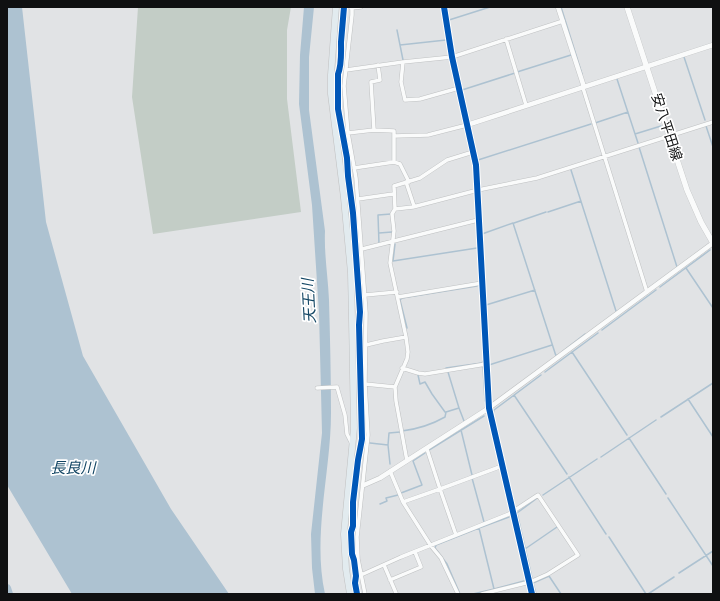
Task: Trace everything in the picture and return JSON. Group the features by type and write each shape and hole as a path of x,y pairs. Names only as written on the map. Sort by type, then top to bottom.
{"main road":[{"path":"336,7 331,94 344,198 351,273 354,428 344,534 346,569 350,594"},
{"name":"安八平田線","path":"627,7 687,190 701,222 713,243"}],"street":[{"path":"361,7 351,7 352,15 344,86 348,133 358,199 365,295 365,384 368,436 364,485 357,537 357,550 365,594"},
{"path":"444,7 452,57 476,165 489,408 532,594"},
{"path":"558,7 647,292"},
{"path":"346,70 452,57 562,21"},
{"path":"506,40 526,106"},
{"path":"394,136 428,135 467,125 713,45"},
{"path":"403,62 401,82 405,100 420,99 459,88"},
{"path":"374,130 371,82 380,80 378,65"},
{"path":"395,209 537,178 713,122"},
{"path":"348,133 374,130 394,131 394,162"},
{"path":"407,461 396,401 395,387 408,352 390,263 394,231 392,214 395,209 393,194 394,186 420,178 447,160 473,152"},
{"path":"354,168 394,162 400,164 414,206"},
{"path":"358,199 393,194"},
{"path":"362,249 478,220"},
{"path":"364,485 380,478 489,408 713,243"},
{"path":"398,297 482,283"},
{"path":"365,295 397,292"},
{"path":"366,345 406,337"},
{"path":"402,368 425,374 486,364"},
{"path":"365,384 395,387"},
{"path":"317,388 337,387 345,416 347,434 352,444"},
{"path":"427,449 456,536"},
{"path":"403,502 502,466"},
{"path":"390,471 403,502 431,546 446,566 458,594"},
{"path":"361,575 513,512 538,495 578,555 548,574 530,582 482,594"},
{"path":"390,580 421,567 415,552"},
{"path":"384,565 397,594"}],"shaded area":[{"path":"138,7 291,7 287,30 287,99 301,212 153,234 132,97"}],"water":[{"name":"長良川","path":"7,7 22,7 46,222 83,356 171,509 229,594 72,594 7,485"},
{"path":"304,7 314,7 309,57 309,110 325,231 329,300 331,413 320,549 325,594 315,594 312,568 311,534 322,433 319,313 312,205 299,104 300,55"}],"waterway":[{"path":"447,7 454,53"},
{"path":"449,20 490,7"},
{"path":"561,7 582,74"},
{"path":"397,30 400,45"},
{"path":"403,60 400,45 446,40"},
{"path":"517,72 571,55"},
{"path":"684,57 705,120"},
{"path":"462,90 515,73"},
{"path":"617,79 638,143"},
{"path":"595,123 628,112"},
{"path":"478,160 591,124"},
{"path":"635,134 661,126"},
{"path":"706,126 713,147"},
{"path":"639,147 677,267"},
{"path":"571,170 616,311"},
{"path":"548,212 581,201"},
{"path":"514,223 546,212"},
{"path":"379,244 378,215 391,214"},
{"path":"482,234 513,223 556,356 557,355"},
{"path":"379,233 392,232"},
{"path":"395,244 393,261 477,248"},
{"path":"660,287 710,250"},
{"path":"686,268 713,308"},
{"path":"407,328 400,300 402,298 477,286"},
{"path":"486,305 535,290"},
{"path":"602,330 656,290"},
{"path":"487,324 488,341"},
{"path":"545,372 598,333"},
{"path":"563,351 585,334"},
{"path":"488,344 491,399"},
{"path":"489,365 552,345"},
{"path":"572,352 627,435"},
{"path":"446,368 482,363 483,361"},
{"path":"481,366 483,367 486,401"},
{"path":"402,431 419,428 429,424 445,417 446,412 459,408 448,372"},
{"path":"418,375 420,384 425,382 445,412"},
{"path":"515,508 493,414 494,410 541,375"},
{"path":"661,417 713,383"},
{"path":"514,395 567,474"},
{"path":"688,399 713,437"},
{"path":"459,408 464,421"},
{"path":"429,450 484,416"},
{"path":"601,457 656,420"},
{"path":"461,430 472,475"},
{"path":"390,464 388,445 389,433 400,432"},
{"path":"629,438 666,494"},
{"path":"370,443 388,445"},
{"path":"401,493 422,485 413,461 425,453"},
{"path":"543,495 597,459"},
{"path":"569,477 606,534"},
{"path":"472,478 484,522"},
{"path":"380,504 387,501 386,498 398,495"},
{"path":"668,498 713,566"},
{"path":"532,578 517,513 536,499"},
{"path":"509,517 479,528 494,589 524,581"},
{"path":"525,549 557,527"},
{"path":"460,594 447,564 435,548 436,545 479,528"},
{"path":"609,537 646,594"},
{"path":"679,573 713,551"},
{"path":"536,594 533,583 549,576 561,594"},
{"path":"648,594 674,577"},
{"path":"7,588 9,594"},
{"path":"473,594 494,589"}],"cycle path":[{"path":"344,7 341,62 338,74 338,109 347,158 353,213 360,312 359,325 362,439 353,502 353,526 351,532 357,594"},
{"path":"444,7 452,57 476,165 489,408 532,594"}],"water label":[{"name":"天王川","path":"309,301"}]}
